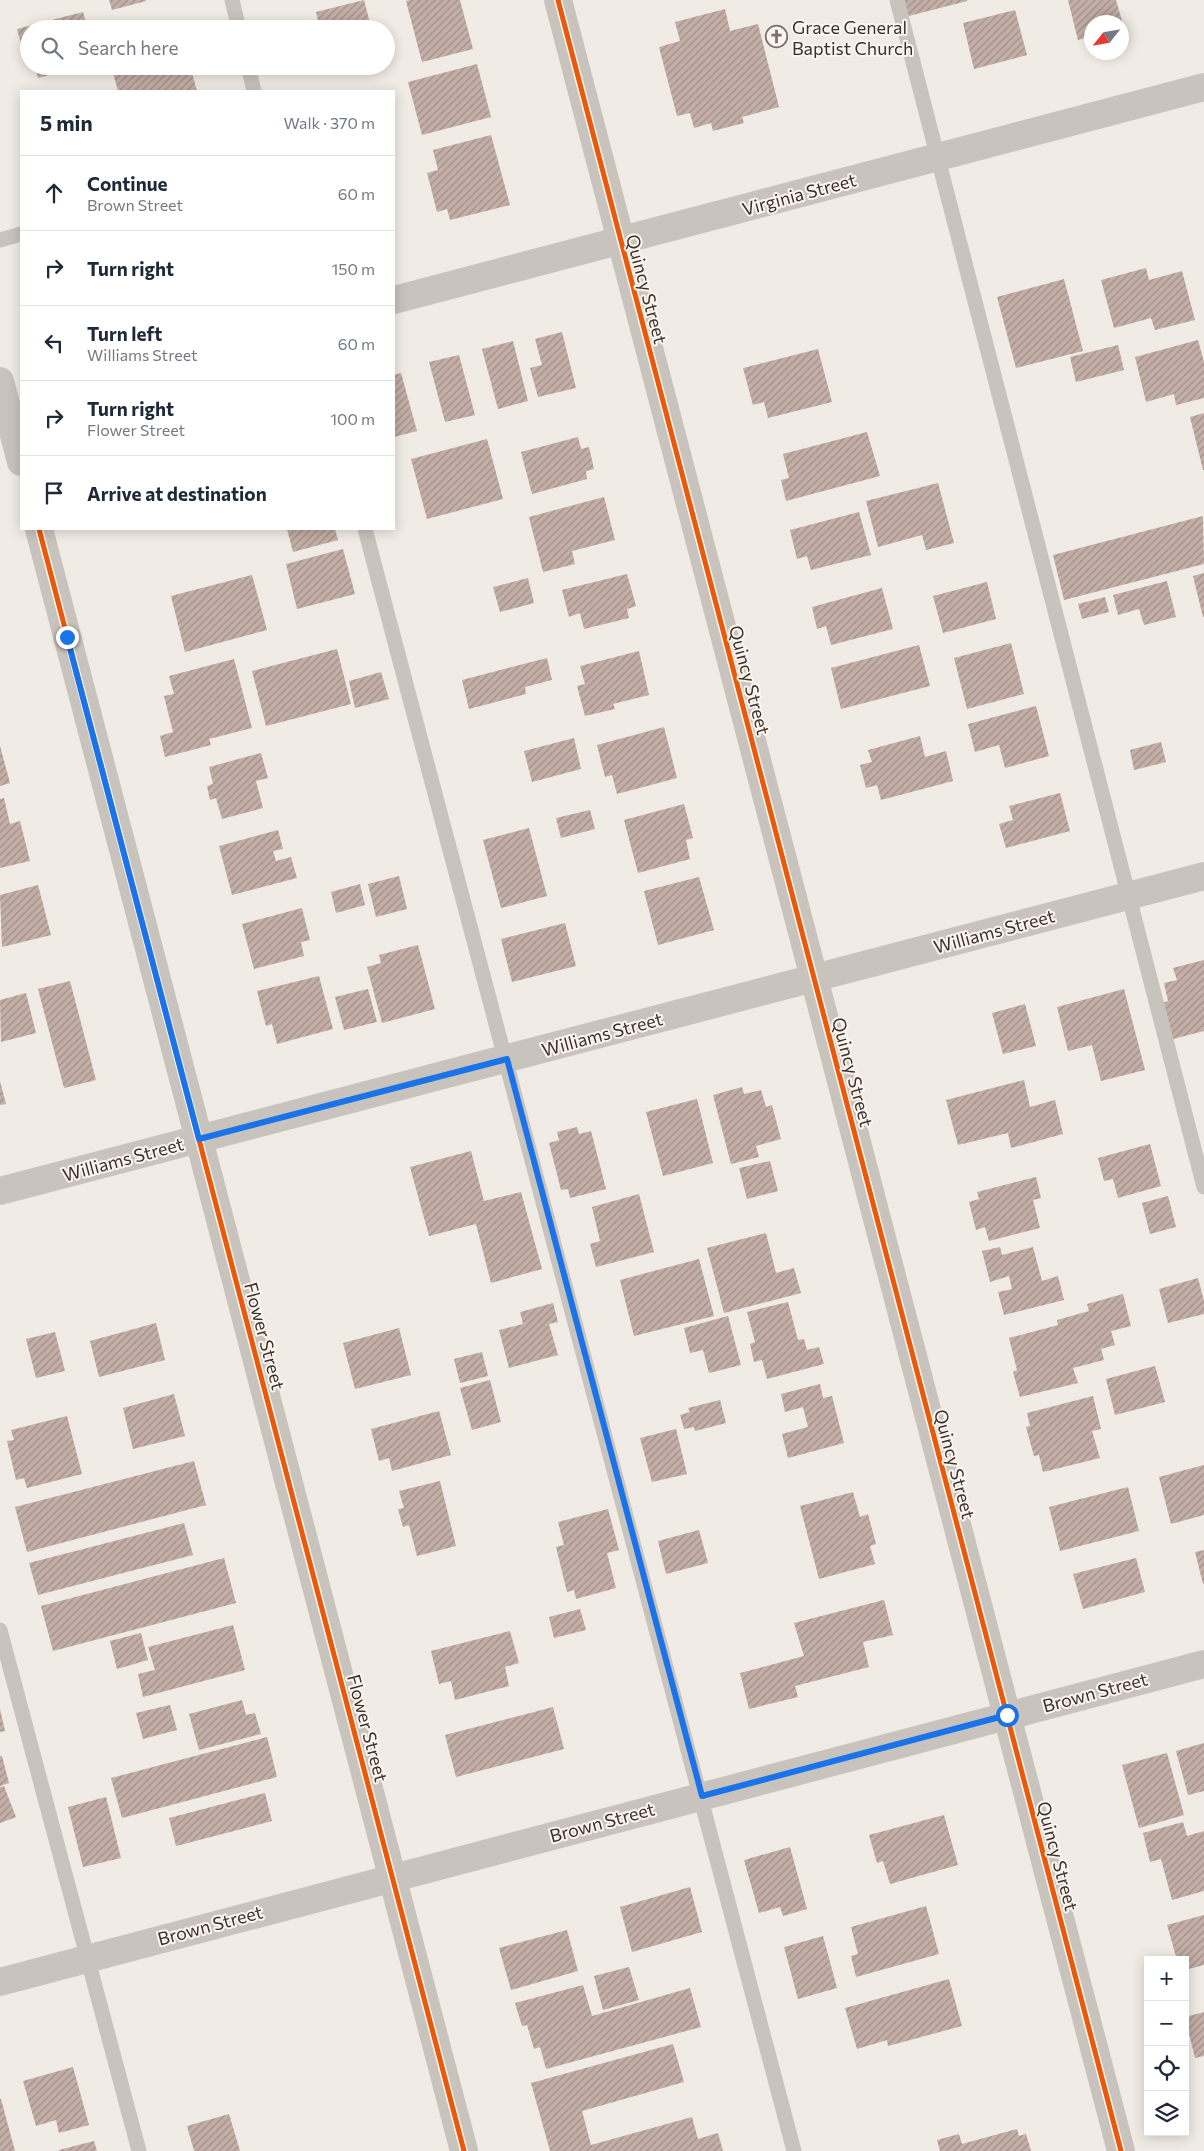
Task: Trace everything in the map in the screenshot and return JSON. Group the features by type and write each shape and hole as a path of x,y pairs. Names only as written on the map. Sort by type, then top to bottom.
{"street":[{"name":"Quincy Street","path":"558,0 1121,2151"},
{"name":"Virginia Street","path":"395,300 1204,87"},
{"path":"7,396 20,457"},
{"name":"Flower Street","path":"39,530 464,2151"},
{"name":"Williams Street","path":"0,1191 1204,876"},
{"name":"Brown Street","path":"0,1982 1204,1664"}],"lane":[{"path":"232,0 237,20"},
{"path":"897,0 1204,1187"},
{"path":"250,75 254,90"},
{"path":"0,240 20,234"},
{"path":"365,530 702,1796 794,2151"},
{"path":"0,1630 138,2151"}],"building":[{"path":"109,0 146,0 146,1 112,10"},
{"path":"364,0 369,20 318,20 316,12"},
{"path":"460,0 473,49 422,62 406,1"},
{"path":"900,0 967,0 967,1 905,17"},
{"path":"1068,0 1116,0 1120,15 1084,15 1084,38 1078,40"},
{"path":"725,9 730,31 758,24 779,107 742,117 744,123 713,131 711,123 694,128 690,113 677,116 659,47 680,41 675,22"},
{"path":"1015,10 1027,55 974,69 963,23"},
{"path":"83,12 85,20 52,20"},
{"path":"20,28 20,40 17,29"},
{"path":"477,64 491,117 422,135 408,82"},
{"path":"37,75 49,75 38,78"},
{"path":"114,75 193,75 197,90 118,90"},
{"path":"491,135 510,205 450,220 447,209 437,212 427,173 438,170 433,150"},
{"path":"1146,268 1149,280 1182,271 1195,320 1155,330 1151,318 1114,328 1101,280"},
{"path":"1064,279 1083,351 1016,368 997,297"},
{"path":"562,332 576,388 538,397 530,368 542,365 535,339"},
{"path":"1198,340 1204,362 1204,398 1176,405 1174,394 1146,402 1135,357"},
{"path":"513,341 528,401 498,409 482,349"},
{"path":"1118,345 1124,370 1076,382 1070,357"},
{"path":"818,349 832,402 768,418 764,402 753,405 743,368"},
{"path":"459,355 475,415 445,422 429,362"},
{"path":"401,373 417,431 395,437 395,375"},
{"path":"1204,413 1204,470 1203,470 1190,417"},
{"path":"867,432 880,476 786,501 781,480 789,478 783,454"},
{"path":"578,437 581,449 589,447 594,469 586,471 587,479 532,494 521,452"},
{"path":"487,439 503,499 427,519 411,459"},
{"path":"938,483 954,543 926,550 922,535 878,547 866,501"},
{"path":"604,497 615,540 572,551 575,564 543,572 529,517"},
{"path":"859,512 871,555 811,570 807,556 797,559 790,530"},
{"path":"1203,516 1204,564 1064,600 1053,555"},
{"path":"287,530 335,530 338,540 293,552"},
{"path":"343,549 355,594 297,609 286,564"},
{"path":"1204,573 1204,617 1203,617 1193,576"},
{"path":"627,574 636,606 627,609 629,618 584,629 580,613 569,617 562,590"},
{"path":"252,575 267,630 185,652 171,596"},
{"path":"528,578 534,603 500,612 493,587"},
{"path":"1167,581 1176,617 1144,625 1139,609 1118,615 1113,595"},
{"path":"987,582 996,619 943,633 933,596"},
{"path":"882,588 893,629 831,645 826,626 817,629 812,607"},
{"path":"1105,597 1109,612 1082,619 1078,604"},
{"path":"1011,643 1024,694 967,709 954,658"},
{"path":"919,645 930,686 841,709 831,668"},
{"path":"337,649 351,704 266,726 252,671"},
{"path":"639,651 649,695 613,704 615,709 585,716 577,686 585,684 580,666"},
{"path":"547,658 552,680 525,687 526,694 469,709 462,680"},
{"path":"234,659 252,728 209,739 211,745 165,757 160,736 173,732 164,696 174,694 169,676"},
{"path":"381,672 389,699 355,708 349,681"},
{"path":"1036,706 1049,756 1005,768 999,745 975,752 968,724"},
{"path":"664,727 677,778 617,794 612,775 605,777 597,745"},
{"path":"920,736 925,757 946,751 953,781 881,800 877,785 866,788 860,765 872,762 868,750"},
{"path":"574,738 581,769 532,782 524,751"},
{"path":"1161,742 1166,762 1134,770 1130,750"},
{"path":"0,746 10,783 0,786"},
{"path":"261,753 268,778 256,781 263,808 222,819 216,798 210,800 207,786 213,784 209,767"},
{"path":"1060,793 1070,831 1006,848 999,824 1013,820 1009,806"},
{"path":"4,798 10,824 20,821 30,861 0,868 0,799"},
{"path":"684,804 693,838 686,840 690,859 638,873 624,820"},
{"path":"590,810 595,829 561,838 556,818"},
{"path":"529,828 547,896 501,908 483,840"},
{"path":"278,830 283,849 273,851 276,861 291,857 297,878 232,895 219,846"},
{"path":"399,876 407,909 376,917 368,884"},
{"path":"699,877 714,930 658,945 644,891"},
{"path":"360,884 365,905 336,913 331,892"},
{"path":"38,885 51,935 2,947 0,895"},
{"path":"302,908 310,940 301,942 304,956 254,969 242,924"},
{"path":"565,923 576,966 512,982 501,939"},
{"path":"418,945 435,1009 382,1023 367,967 381,963 379,955"},
{"path":"1204,960 1204,1031 1173,1039 1163,1003 1168,1001 1164,983 1177,980 1173,968"},
{"path":"319,976 333,1029 277,1044 272,1024 266,1026 257,991"},
{"path":"70,981 96,1080 64,1088 38,989"},
{"path":"368,989 377,1022 344,1030 335,997"},
{"path":"1124,989 1145,1070 1101,1081 1092,1045 1068,1051 1057,1007"},
{"path":"26,993 36,1033 1,1042 0,1000"},
{"path":"1025,1004 1036,1046 1003,1054 992,1013"},
{"path":"1024,1080 1030,1107 1055,1100 1063,1134 1011,1148 1008,1133 958,1145 946,1100"},
{"path":"0,1081 6,1104 0,1105"},
{"path":"742,1087 744,1094 761,1090 766,1107 772,1105 781,1139 756,1146 759,1157 731,1164 713,1095"},
{"path":"697,1099 713,1163 663,1176 646,1112"},
{"path":"577,1127 579,1134 591,1131 606,1189 570,1198 568,1189 561,1190 549,1143 559,1140 557,1132"},
{"path":"1150,1144 1161,1186 1118,1198 1113,1179 1104,1181 1098,1158"},
{"path":"471,1151 484,1201 521,1192 542,1269 491,1283 476,1224 429,1236 410,1167"},
{"path":"770,1161 778,1191 747,1199 739,1168"},
{"path":"1036,1177 1041,1198 1033,1200 1040,1228 989,1241 985,1227 976,1230 969,1202 979,1199 977,1192"},
{"path":"639,1194 654,1252 596,1267 590,1244 600,1241 592,1207"},
{"path":"1168,1196 1176,1227 1150,1234 1142,1203"},
{"path":"766,1233 776,1273 794,1268 801,1293 724,1313 707,1248"},
{"path":"1000,1247 1002,1255 1033,1247 1042,1281 1058,1276 1064,1300 1004,1315 998,1292 1012,1289 1009,1276 990,1282 982,1251"},
{"path":"699,1259 714,1316 634,1336 620,1280"},
{"path":"1198,1278 1204,1301 1204,1314 1168,1323 1159,1289"},
{"path":"1123,1294 1131,1326 1111,1331 1115,1345 1101,1349 1104,1360 1073,1368 1078,1383 1020,1397 1013,1372 1017,1370 1009,1338 1058,1325 1057,1320 1089,1311 1087,1304"},
{"path":"788,1302 798,1340 804,1339 807,1350 819,1347 824,1364 767,1379 762,1360 754,1362 750,1344 755,1342 747,1312"},
{"path":"553,1303 558,1322 549,1324 558,1355 509,1368 499,1330 523,1324 520,1312"},
{"path":"728,1316 741,1365 709,1373 703,1350 690,1353 684,1328"},
{"path":"156,1323 165,1360 99,1377 90,1341"},
{"path":"399,1328 411,1375 355,1389 343,1343"},
{"path":"55,1332 65,1371 36,1378 26,1339"},
{"path":"482,1352 488,1376 460,1383 454,1359"},
{"path":"1155,1366 1165,1402 1115,1415 1106,1379"},
{"path":"490,1380 501,1422 472,1430 460,1388"},
{"path":"820,1384 823,1398 832,1396 844,1443 788,1458 782,1434 808,1427 803,1407 785,1412 781,1394"},
{"path":"174,1394 185,1436 133,1449 123,1408"},
{"path":"1093,1396 1101,1429 1092,1431 1100,1458 1043,1472 1039,1455 1034,1456 1026,1427 1030,1426 1027,1413"},
{"path":"720,1400 726,1423 695,1431 694,1427 684,1429 680,1415 690,1412 688,1408"},
{"path":"439,1411 451,1455 392,1471 389,1458 379,1461 371,1429"},
{"path":"67,1416 82,1474 27,1488 24,1478 16,1480 7,1441 14,1440 11,1430"},
{"path":"676,1429 687,1474 652,1482 640,1438"},
{"path":"194,1461 206,1505 27,1552 15,1507"},
{"path":"1204,1465 1204,1515 1171,1524 1159,1477"},
{"path":"440,1481 456,1546 417,1556 409,1525 403,1527 398,1509 404,1508 399,1491"},
{"path":"1128,1487 1139,1531 1060,1551 1049,1507"},
{"path":"853,1492 860,1517 868,1514 876,1544 870,1546 875,1564 819,1579 800,1506"},
{"path":"608,1509 619,1550 607,1553 616,1588 576,1599 574,1590 567,1592 556,1547 564,1545 558,1522"},
{"path":"184,1523 193,1555 38,1595 29,1563"},
{"path":"699,1530 708,1563 666,1574 658,1541"},
{"path":"1204,1550 1204,1584 1203,1584 1195,1552"},
{"path":"224,1558 236,1603 53,1651 41,1606"},
{"path":"1136,1558 1145,1592 1083,1609 1073,1574"},
{"path":"884,1600 893,1635 863,1642 869,1667 795,1686 798,1697 749,1709 740,1673 804,1656 794,1623"},
{"path":"580,1609 586,1630 554,1638 549,1617"},
{"path":"233,1625 245,1670 143,1697 138,1674 155,1670 148,1647"},
{"path":"510,1631 519,1663 505,1667 509,1686 455,1700 451,1681 439,1684 431,1651"},
{"path":"141,1633 148,1660 117,1669 110,1641"},
{"path":"242,1700 246,1715 255,1713 261,1734 199,1750 189,1714"},
{"path":"170,1705 177,1730 143,1739 136,1713"},
{"path":"553,1707 564,1749 456,1777 445,1735"},
{"path":"0,1709 5,1731 0,1732"},
{"path":"267,1737 277,1777 122,1818 111,1778"},
{"path":"1204,1743 1204,1791 1188,1795 1176,1751"},
{"path":"1167,1753 1184,1815 1139,1828 1122,1765"},
{"path":"0,1756 2,1756 9,1783 0,1786"},
{"path":"4,1786 16,1817 0,1823 0,1787"},
{"path":"265,1793 272,1821 176,1846 169,1818"},
{"path":"106,1797 121,1858 83,1867 68,1807"},
{"path":"944,1815 958,1865 890,1884 883,1861 877,1863 869,1835"},
{"path":"1183,1822 1187,1836 1204,1831 1204,1891 1172,1900 1161,1859 1150,1862 1143,1833"},
{"path":"790,1847 807,1909 783,1916 780,1907 759,1913 744,1860"},
{"path":"690,1887 702,1932 632,1952 620,1907"},
{"path":"926,1906 939,1954 856,1977 851,1956 858,1954 851,1927"},
{"path":"1204,1915 1204,1965 1189,1969 1189,1956 1176,1956 1167,1925"},
{"path":"567,1930 578,1971 511,1990 499,1948"},
{"path":"823,1936 837,1988 798,1999 784,1947"},
{"path":"629,1967 639,2000 603,2010 594,1976"},
{"path":"949,1979 962,2026 888,2046 887,2040 857,2049 845,2008"},
{"path":"583,1985 592,2016 690,1988 701,2027 546,2069 540,2047 534,2049 527,2025 522,2026 515,2003"},
{"path":"1204,2012 1204,2056 1195,2058 1189,2033 1189,2016"},
{"path":"673,2044 684,2082 582,2111 591,2145 692,2117 698,2139 718,2133 723,2151 550,2151 531,2083"},
{"path":"73,2067 89,2125 59,2133 56,2120 36,2126 23,2081"},
{"path":"1,2099 15,2151 0,2151"},
{"path":"229,2114 240,2151 194,2151 187,2126"},
{"path":"1017,2129 1019,2136 1026,2134 1031,2151 940,2151 937,2140 959,2134 962,2144"},
{"path":"94,2141 97,2151 59,2151 59,2150"}],"cycle path":[{"path":"558,0 1121,2151"},
{"path":"39,530 464,2151"}],"place":[{"name":"Grace General Baptist Church","path":"776,37"}],"route":[{"path":"67,637 199,1139 507,1059 702,1796 1007,1715"}]}
